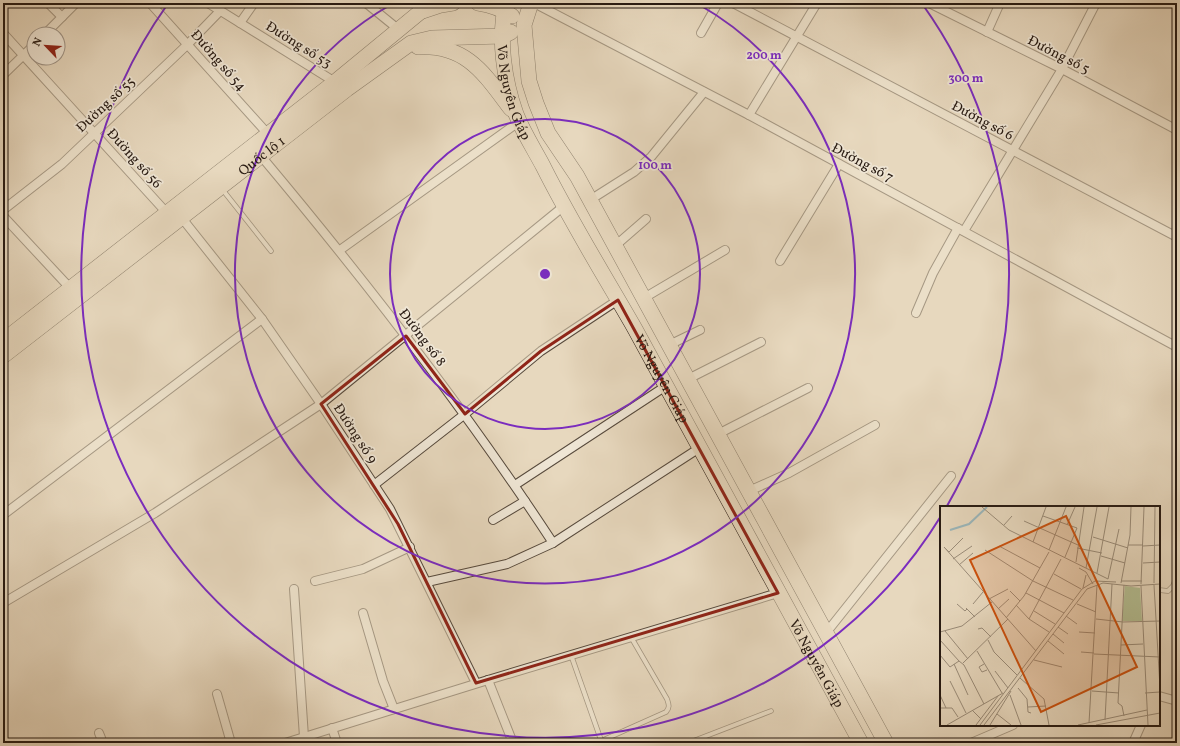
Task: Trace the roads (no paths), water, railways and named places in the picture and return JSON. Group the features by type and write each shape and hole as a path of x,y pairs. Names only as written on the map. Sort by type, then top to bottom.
{"highway":[{"name":"Quốc lộ 1","path":"3,341 71,289 166,212 335,82 431,3"},
{"path":"419,13 441,5 453,3"},
{"path":"478,3 505,7 524,25 531,3"},
{"name":"Võ Nguyên Giáp","path":"505,7 503,36 504,60 509,89 518,118 564,206 701,447 778,593 861,743"},
{"name":"Quốc lộ 1","path":"3,356 347,89 403,48 411,43 432,38 503,36 524,25"},
{"name":"Võ Nguyên Giáp","path":"524,25 526,60 536,103 548,133 577,176 886,743"},
{"path":"403,48 426,47 445,49 461,55 486,77 518,118"}],"street":[{"path":"48,3 62,17"},
{"path":"53,26 76,3"},
{"name":"Đường số 54","path":"150,3 188,44 219,82 268,134"},
{"name":"Đường số 53","path":"208,3 335,82"},
{"path":"240,23 254,3"},
{"path":"366,3 398,29"},
{"name":"Đường số 7","path":"534,3 749,115 1177,347"},
{"path":"702,33 718,3"},
{"name":"Đường số 6","path":"734,3 1177,238"},
{"path":"749,115 817,3"},
{"name":"Đường số 5","path":"928,3 1062,69 1177,130"},
{"path":"987,32 1000,3"},
{"path":"916,313 933,273 1014,151 1062,69 1096,3"},
{"name":"Đường số 55","path":"3,210 52,172 188,44 220,11"},
{"name":"Đường số 56","path":"3,34 95,132 166,212"},
{"path":"3,75 26,53"},
{"path":"590,200 622,181 640,167 660,146 704,92"},
{"path":"340,250 518,118"},
{"name":"Đường số 8","path":"261,156 340,250 465,414 515,485 553,543"},
{"path":"780,261 839,164"},
{"path":"3,603 155,513 321,404 564,206"},
{"path":"3,216 71,289"},
{"name":"Đường số 9","path":"181,218 262,319 321,404 390,509 476,683"},
{"path":"615,246 646,218"},
{"path":"644,298 724,250"},
{"path":"374,485 465,414 541,351 618,300"},
{"path":"3,515 262,319"},
{"path":"669,345 700,330"},
{"path":"688,379 761,342"},
{"path":"515,485 666,386"},
{"path":"718,434 808,388"},
{"path":"749,491 789,473 875,425"},
{"path":"427,582 507,564 553,543 701,447"},
{"path":"826,633 951,476"},
{"path":"493,520 525,501"},
{"path":"315,580 363,568 410,547"},
{"path":"294,589 304,737"},
{"path":"285,743 476,683 778,593"},
{"path":"363,613 383,681 394,709"},
{"path":"488,680 513,743"},
{"path":"217,694 231,743"},
{"path":"1160,696 1177,701"},
{"path":"971,743 1011,726"},
{"path":"1133,743 1141,726"},
{"path":"332,728 337,743"},
{"path":"98,733 103,743"}],"lane":[{"path":"220,188 270,251"},
{"path":"1160,590 1168,590 1173,586 1177,576"},
{"path":"570,655 601,742 666,712 668,709 669,705 666,699 631,637"},
{"path":"688,743 771,711"}]}
